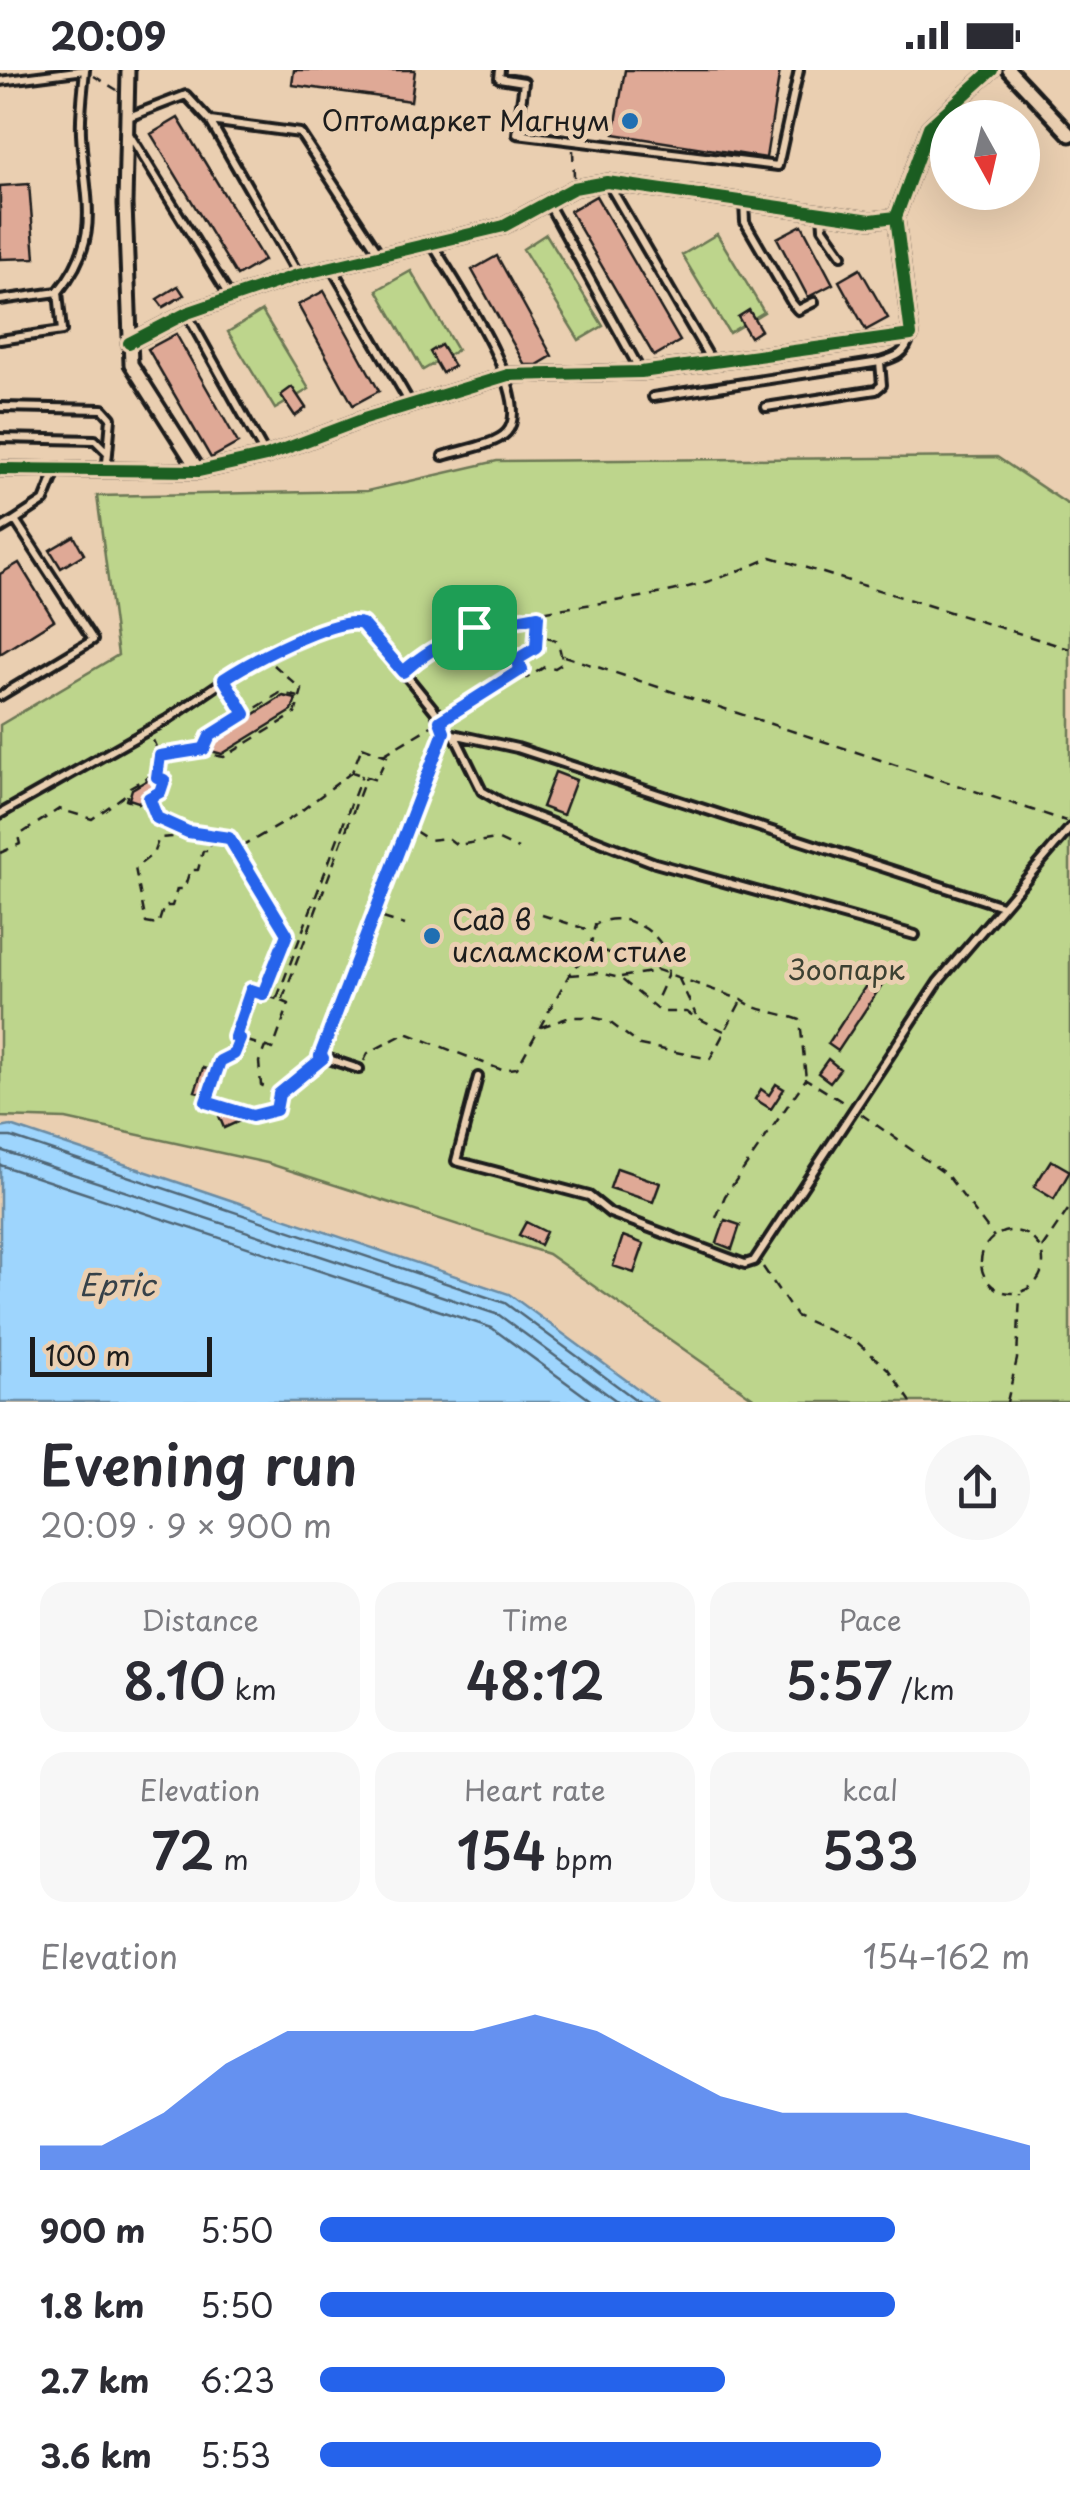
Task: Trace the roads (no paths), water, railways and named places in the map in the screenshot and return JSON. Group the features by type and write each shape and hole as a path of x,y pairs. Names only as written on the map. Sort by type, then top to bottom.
{"street":[{"path":"128,70 131,364 199,472"},
{"path":"0,469 199,472 266,456 410,403 508,375 640,372 911,335 896,217 928,127 992,70"},
{"path":"1009,70 1070,135"},
{"path":"128,343 187,313 231,298 332,267 504,226 574,188 607,182 871,220 896,217"}],"lane":[{"path":"0,80 85,70 80,133 91,228 74,273 58,292 0,300"},
{"path":"500,70 499,78 524,82 516,134 778,166 799,70"},
{"path":"231,298 126,124 186,95 210,121 298,276"},
{"path":"210,121 300,132 381,256"},
{"path":"607,182 712,362"},
{"path":"744,202 745,222 792,303 798,310 814,302"},
{"path":"548,204 640,372"},
{"path":"822,213 823,228 842,256"},
{"path":"432,244 508,375 512,423 505,436 443,456"},
{"path":"332,267 410,403"},
{"path":"0,340 62,331 58,292"},
{"path":"187,313 266,456"},
{"path":"653,396 880,362 908,348 911,335"},
{"path":"766,407 876,390 882,385 880,362"},
{"path":"0,407 104,409 111,418 106,472"},
{"path":"0,438 95,440 108,454"},
{"path":"0,529 44,501 56,470"},
{"path":"0,696 93,640 15,520"},
{"path":"0,814 147,731 224,679 268,656 322,630 354,621 367,627 440,721 444,732 320,1056 359,1070"},
{"path":"444,732 517,748 1002,906"},
{"path":"455,734 482,790 508,806 655,863 915,935"},
{"path":"478,1076 456,1161 589,1196 610,1213 746,1264 758,1257 938,982 1070,825"}],"water":[{"name":"Ертіс","path":"11,1126 509,1294 656,1402 0,1402 0,1128"}],"place":[{"name":"Оптомаркет Магнум","path":"630,121"},
{"name":"Сад в исламском стиле","path":"432,936"}],"park label":[{"name":"Зоопарк","path":"847,970"}]}
